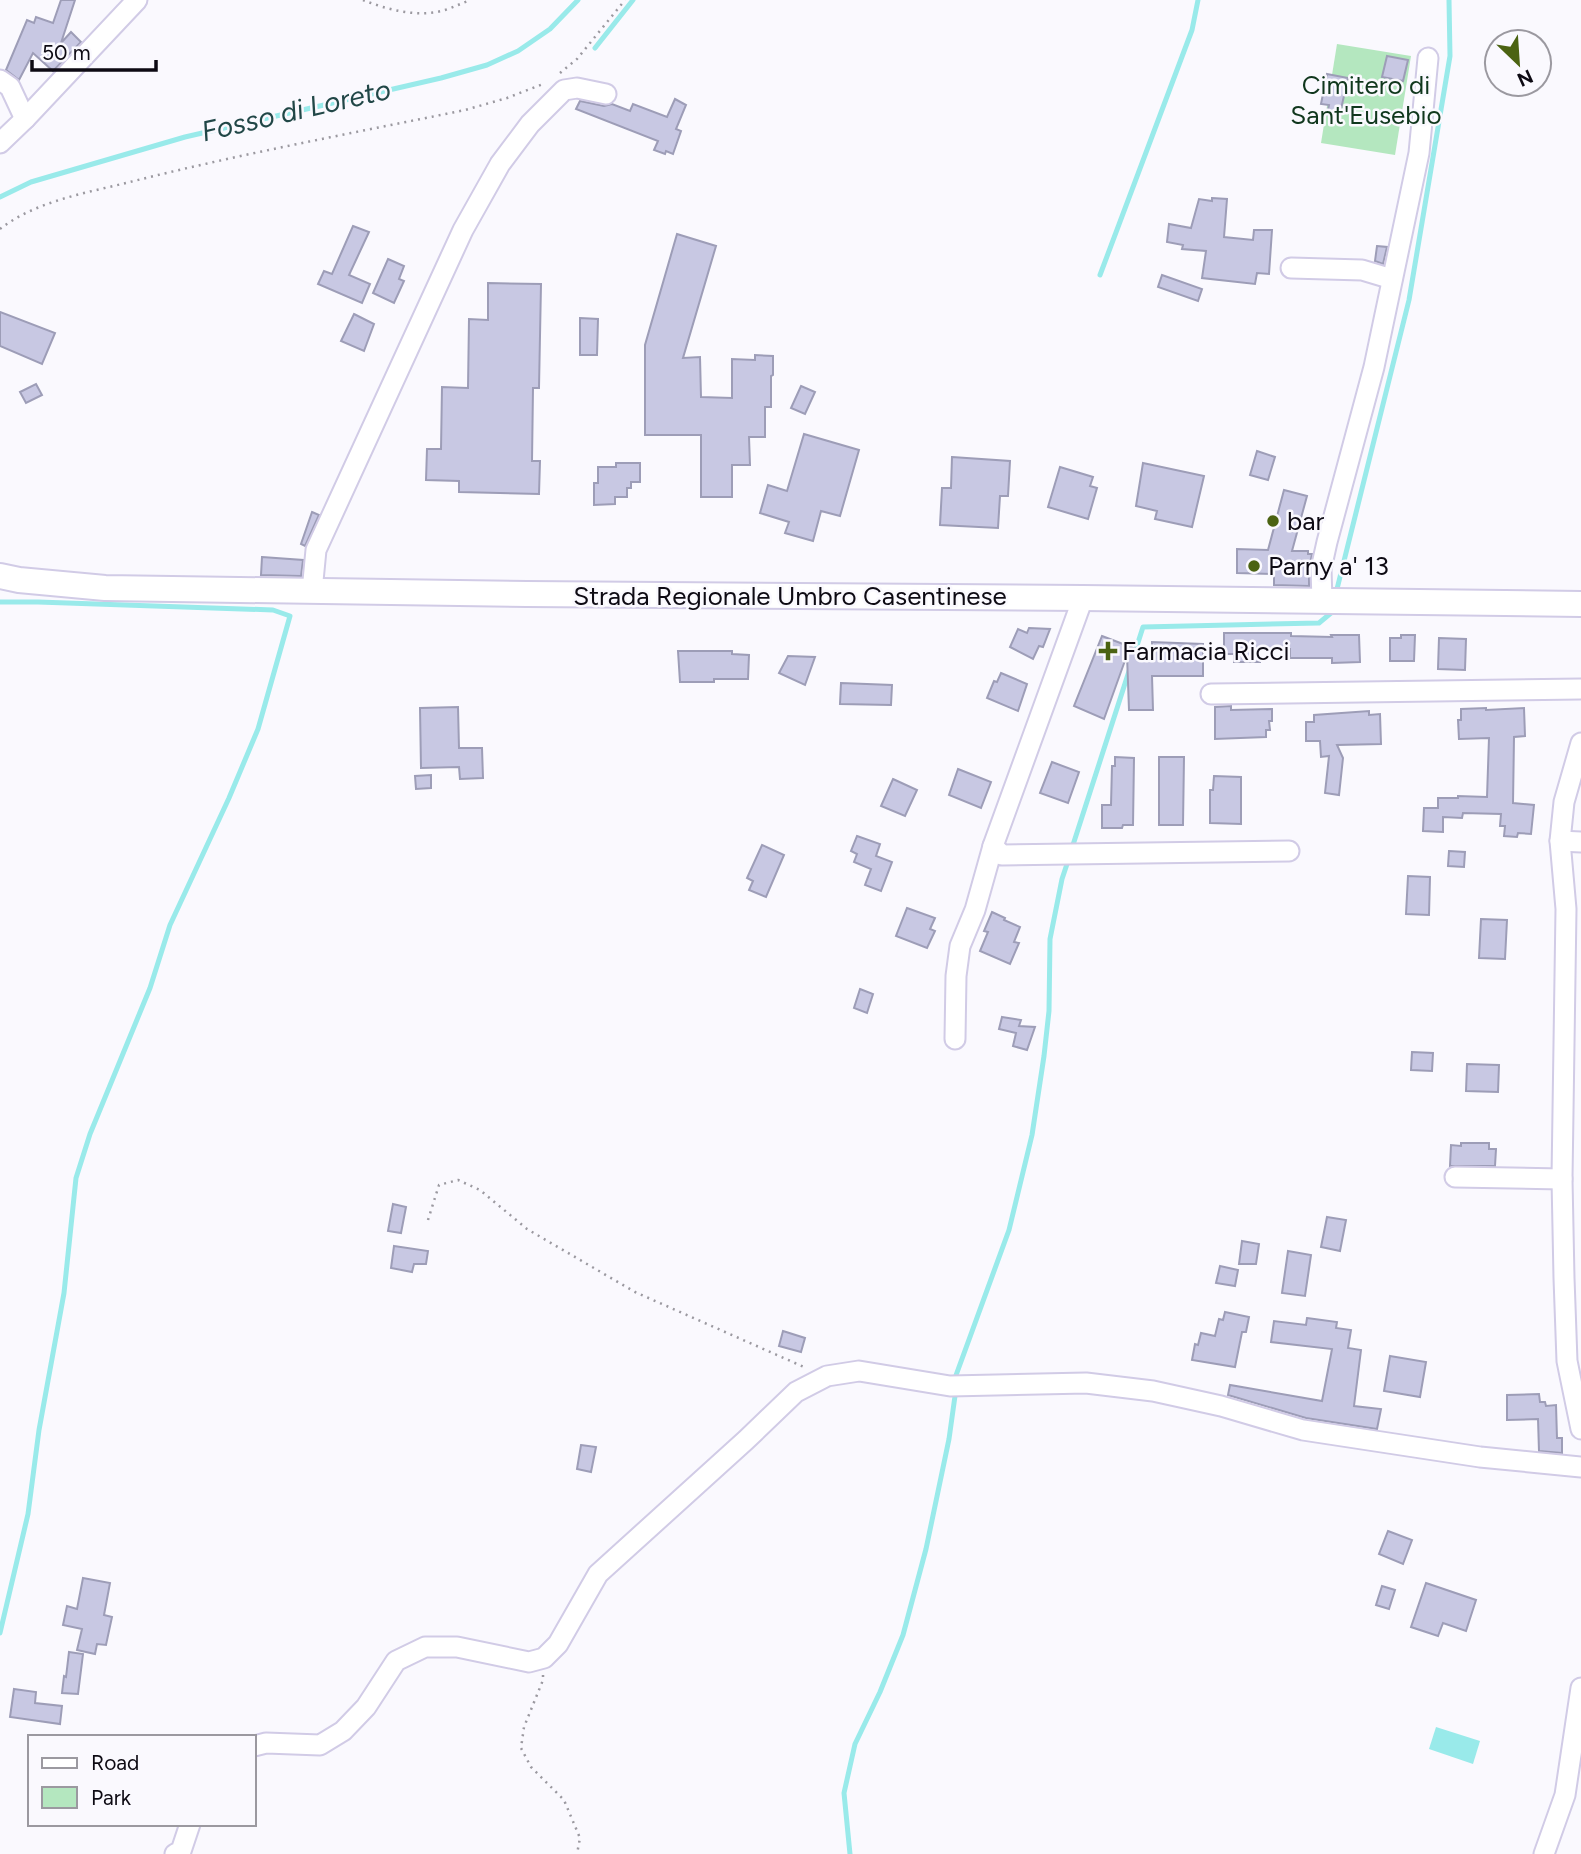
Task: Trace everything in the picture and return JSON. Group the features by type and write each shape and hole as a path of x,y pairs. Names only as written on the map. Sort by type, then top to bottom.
{"main road":[{"name":"Strada Regionale Umbro Casentinese","path":"0,576 106,588 1581,604"}],"street":[{"path":"2,138 25,119 137,0"},
{"path":"1322,601 1321,569 1326,542 1374,367 1419,153 1428,58"},
{"path":"0,80 10,88 25,119"},
{"path":"312,591 316,550 463,230 500,163 530,124 564,90 577,88 606,94"},
{"path":"1291,268 1362,270 1392,279"},
{"path":"955,1039 956,976 960,946 975,910 993,846 1083,598"},
{"path":"1211,694 1581,689"},
{"path":"1581,743 1564,802 1560,841 1566,909 1562,1179 1567,1361 1581,1429"},
{"path":"1560,841 1581,842"},
{"path":"993,846 1002,855 1289,850"},
{"path":"1455,1177 1562,1179"},
{"path":"256,1746 266,1743 320,1745 343,1731 366,1707 396,1661 425,1647 457,1647 529,1662 544,1658 558,1644 598,1574 796,1392 827,1376 859,1371 950,1386 1086,1383 1153,1391 1221,1406 1303,1430 1480,1457 1581,1467"},
{"path":"1544,1854 1565,1795 1581,1688"},
{"path":"175,1854 181,1851 189,1826"}],"path":[{"path":"363,0 412,13 443,11 471,0"},
{"path":"557,75 577,59 625,0"},
{"path":"0,229 12,220 59,200 173,171 465,110 507,99 547,82"},
{"path":"428,1220 439,1185 458,1180 480,1189 527,1229 635,1292 827,1376"},
{"path":"544,1658 542,1680 524,1727 521,1748 531,1767 564,1800 580,1838 577,1854"}],"green space":[{"name":"Cimitero di Sant'Eusebio","path":"1337,44 1411,56 1395,155 1321,143"}],"water":[{"path":"1436,1727 1480,1741 1473,1764 1429,1749"}],"building":[{"path":"61,0 75,0 61,43 71,32 81,42 53,71 33,53 19,80 6,70 27,20 34,23 36,17 53,23"},
{"path":"1387,56 1408,60 1403,81 1382,77"},
{"path":"1327,74 1348,78 1339,118 1327,115 1329,105 1321,104"},
{"path":"675,99 686,105 676,129 681,131 673,154 654,150 658,141 576,109 580,101 604,106 612,104 630,111 633,104 667,117"},
{"path":"1212,198 1227,199 1224,237 1253,240 1254,230 1272,230 1269,274 1257,273 1255,284 1202,278 1206,251 1182,249 1183,245 1167,242 1169,224 1191,228 1199,199 1212,201"},
{"path":"353,226 369,232 349,275 370,284 362,303 318,284 324,271 332,274"},
{"path":"677,234 716,246 683,358 700,357 701,397 732,398 732,359 755,360 755,355 773,356 771,407 765,407 765,437 749,437 750,465 732,465 732,497 701,497 701,435 645,435 645,345"},
{"path":"1377,246 1387,247 1383,264 1375,261"},
{"path":"388,259 404,266 399,279 404,281 394,303 373,293"},
{"path":"1162,275 1202,289 1198,301 1158,287"},
{"path":"488,283 541,284 539,388 533,388 532,461 540,461 539,494 459,492 459,481 426,480 427,449 441,449 442,387 468,388 469,319 488,320"},
{"path":"0,312 55,333 42,364 0,346"},
{"path":"354,314 374,324 364,351 341,341"},
{"path":"580,318 598,319 597,355 580,355"},
{"path":"36,384 42,395 26,403 20,392"},
{"path":"801,386 815,392 805,414 791,408"},
{"path":"804,434 859,450 840,516 821,511 813,541 785,533 789,522 760,513 768,485 787,491"},
{"path":"1257,451 1275,457 1268,480 1250,475"},
{"path":"952,457 1010,461 1008,496 1000,496 998,528 940,525 942,488 951,488"},
{"path":"616,463 640,463 640,482 631,482 631,488 627,488 627,497 615,497 615,504 594,505 594,483 598,483 598,467 616,467"},
{"path":"1143,463 1204,476 1192,527 1155,519 1157,511 1136,506"},
{"path":"1060,467 1093,477 1090,486 1097,488 1088,519 1048,507"},
{"path":"1284,490 1307,496 1292,551 1308,551 1308,554 1312,554 1309,586 1274,585 1274,574 1237,573 1237,549 1268,550"},
{"path":"312,512 319,515 305,546 301,544"},
{"path":"262,557 303,560 301,576 261,575"},
{"path":"1029,628 1050,629 1043,647 1039,646 1033,659 1010,647 1018,629 1027,633"},
{"path":"1224,633 1291,633 1291,636 1332,637 1331,635 1359,635 1360,662 1332,663 1332,658 1290,658 1290,649 1260,649 1260,662 1234,662 1234,654 1224,654"},
{"path":"1401,635 1415,635 1414,661 1390,661 1390,638 1401,638"},
{"path":"1102,636 1152,655 1152,642 1203,644 1203,676 1152,676 1153,710 1129,710 1127,655 1104,719 1074,706"},
{"path":"1439,638 1466,639 1465,670 1438,669"},
{"path":"678,651 732,651 732,654 749,655 748,679 680,682"},
{"path":"788,656 815,657 805,685 779,673"},
{"path":"1001,673 1027,684 1018,711 987,698 994,681 997,682"},
{"path":"841,683 892,685 891,705 840,704"},
{"path":"1231,706 1231,710 1272,709 1272,721 1269,721 1270,730 1266,730 1266,737 1215,739 1215,707"},
{"path":"458,707 459,748 482,748 483,778 460,779 459,767 421,768 420,708"},
{"path":"1524,708 1525,736 1514,737 1513,803 1534,805 1531,834 1504,836 1505,826 1500,826 1501,814 1463,813 1462,818 1443,817 1443,832 1423,831 1424,808 1438,808 1438,798 1487,797 1489,738 1459,739 1458,720 1461,720 1461,709"},
{"path":"1369,711 1369,715 1380,714 1381,744 1337,745 1343,758 1339,795 1325,793 1329,756 1321,757 1320,741 1306,741 1306,722 1314,722 1314,715"},
{"path":"1115,757 1134,758 1133,825 1102,828 1102,805 1111,805 1112,766 1115,766"},
{"path":"1159,757 1184,757 1183,825 1159,825"},
{"path":"1052,762 1079,772 1068,803 1040,793"},
{"path":"958,769 991,782 981,808 949,795"},
{"path":"431,775 431,788 416,789 415,776"},
{"path":"1214,776 1241,777 1241,824 1210,823 1210,790 1213,790"},
{"path":"893,779 917,790 905,816 881,806"},
{"path":"857,836 880,844 876,856 892,862 881,891 865,885 871,869 854,862 857,854 851,851"},
{"path":"762,845 784,855 766,897 749,890 753,881 747,878"},
{"path":"1449,851 1465,852 1464,867 1448,866"},
{"path":"1408,876 1430,877 1429,915 1406,914"},
{"path":"907,908 935,918 930,929 935,931 927,948 896,936"},
{"path":"992,912 1020,927 1014,942 1019,943 1010,964 980,951"},
{"path":"1481,919 1507,920 1505,959 1479,958"},
{"path":"860,989 873,994 867,1013 854,1008"},
{"path":"1002,1017 1021,1020 1019,1026 1035,1027 1027,1050 1013,1046 1016,1033 999,1029"},
{"path":"1412,1052 1433,1053 1432,1071 1411,1070"},
{"path":"1467,1064 1499,1065 1498,1092 1466,1091"},
{"path":"1461,1143 1489,1143 1489,1149 1496,1149 1495,1166 1450,1166 1451,1145 1461,1146"},
{"path":"393,1204 406,1207 401,1233 388,1231"},
{"path":"1327,1217 1346,1220 1340,1251 1321,1247"},
{"path":"1242,1241 1259,1244 1256,1264 1239,1264"},
{"path":"394,1246 428,1251 426,1264 414,1264 412,1272 391,1268"},
{"path":"1288,1251 1311,1255 1305,1296 1282,1293"},
{"path":"1220,1266 1238,1270 1235,1286 1216,1283"},
{"path":"1225,1312 1249,1317 1246,1332 1242,1332 1235,1367 1192,1360 1195,1344 1198,1345 1201,1333 1215,1336 1219,1319 1223,1320"},
{"path":"1307,1318 1337,1322 1336,1328 1351,1330 1348,1348 1361,1350 1354,1406 1381,1409 1377,1429 1306,1418 1228,1395 1230,1385 1322,1401 1332,1349 1271,1342 1274,1321 1306,1325"},
{"path":"783,1331 805,1338 801,1352 779,1346"},
{"path":"1390,1356 1426,1362 1420,1397 1384,1391"},
{"path":"1539,1394 1540,1402 1545,1402 1546,1406 1556,1405 1557,1438 1562,1438 1562,1453 1539,1451 1538,1419 1507,1420 1507,1395"},
{"path":"581,1445 596,1447 591,1472 577,1469"},
{"path":"1388,1531 1412,1540 1403,1564 1379,1554"},
{"path":"83,1578 110,1583 104,1615 112,1617 106,1645 97,1644 95,1654 77,1650 82,1629 63,1625 67,1606 77,1609"},
{"path":"1426,1583 1476,1600 1466,1631 1443,1623 1438,1636 1411,1627"},
{"path":"1382,1586 1395,1590 1389,1609 1376,1605"},
{"path":"69,1652 83,1654 78,1694 62,1693"},
{"path":"14,1689 36,1692 35,1703 62,1706 60,1724 10,1717"}],"waterway":[{"name":"Fosso di Loreto","path":"0,197 31,182 185,137 487,65 518,51 550,29 578,0"},
{"path":"595,48 633,0"},
{"path":"1100,275 1192,30 1198,0"},
{"path":"1336,593 1409,300 1450,56 1449,0"},
{"path":"0,602 273,610 290,616 258,729 170,925 150,988 90,1134 76,1178 64,1293 39,1430 28,1514 0,1633"},
{"path":"1134,655 1143,627 1319,623 1332,610"},
{"path":"1072,848 1130,668"},
{"path":"955,1378 1009,1230 1032,1135 1049,1011 1050,939 1069,858"},
{"path":"850,1854 844,1793 855,1744 903,1635 926,1549 949,1439 955,1396"}],"place":[{"name":"bar","path":"1273,521"},
{"name":"Parny a' 13","path":"1254,566"},
{"name":"Farmacia Ricci","path":"1108,651"}]}
